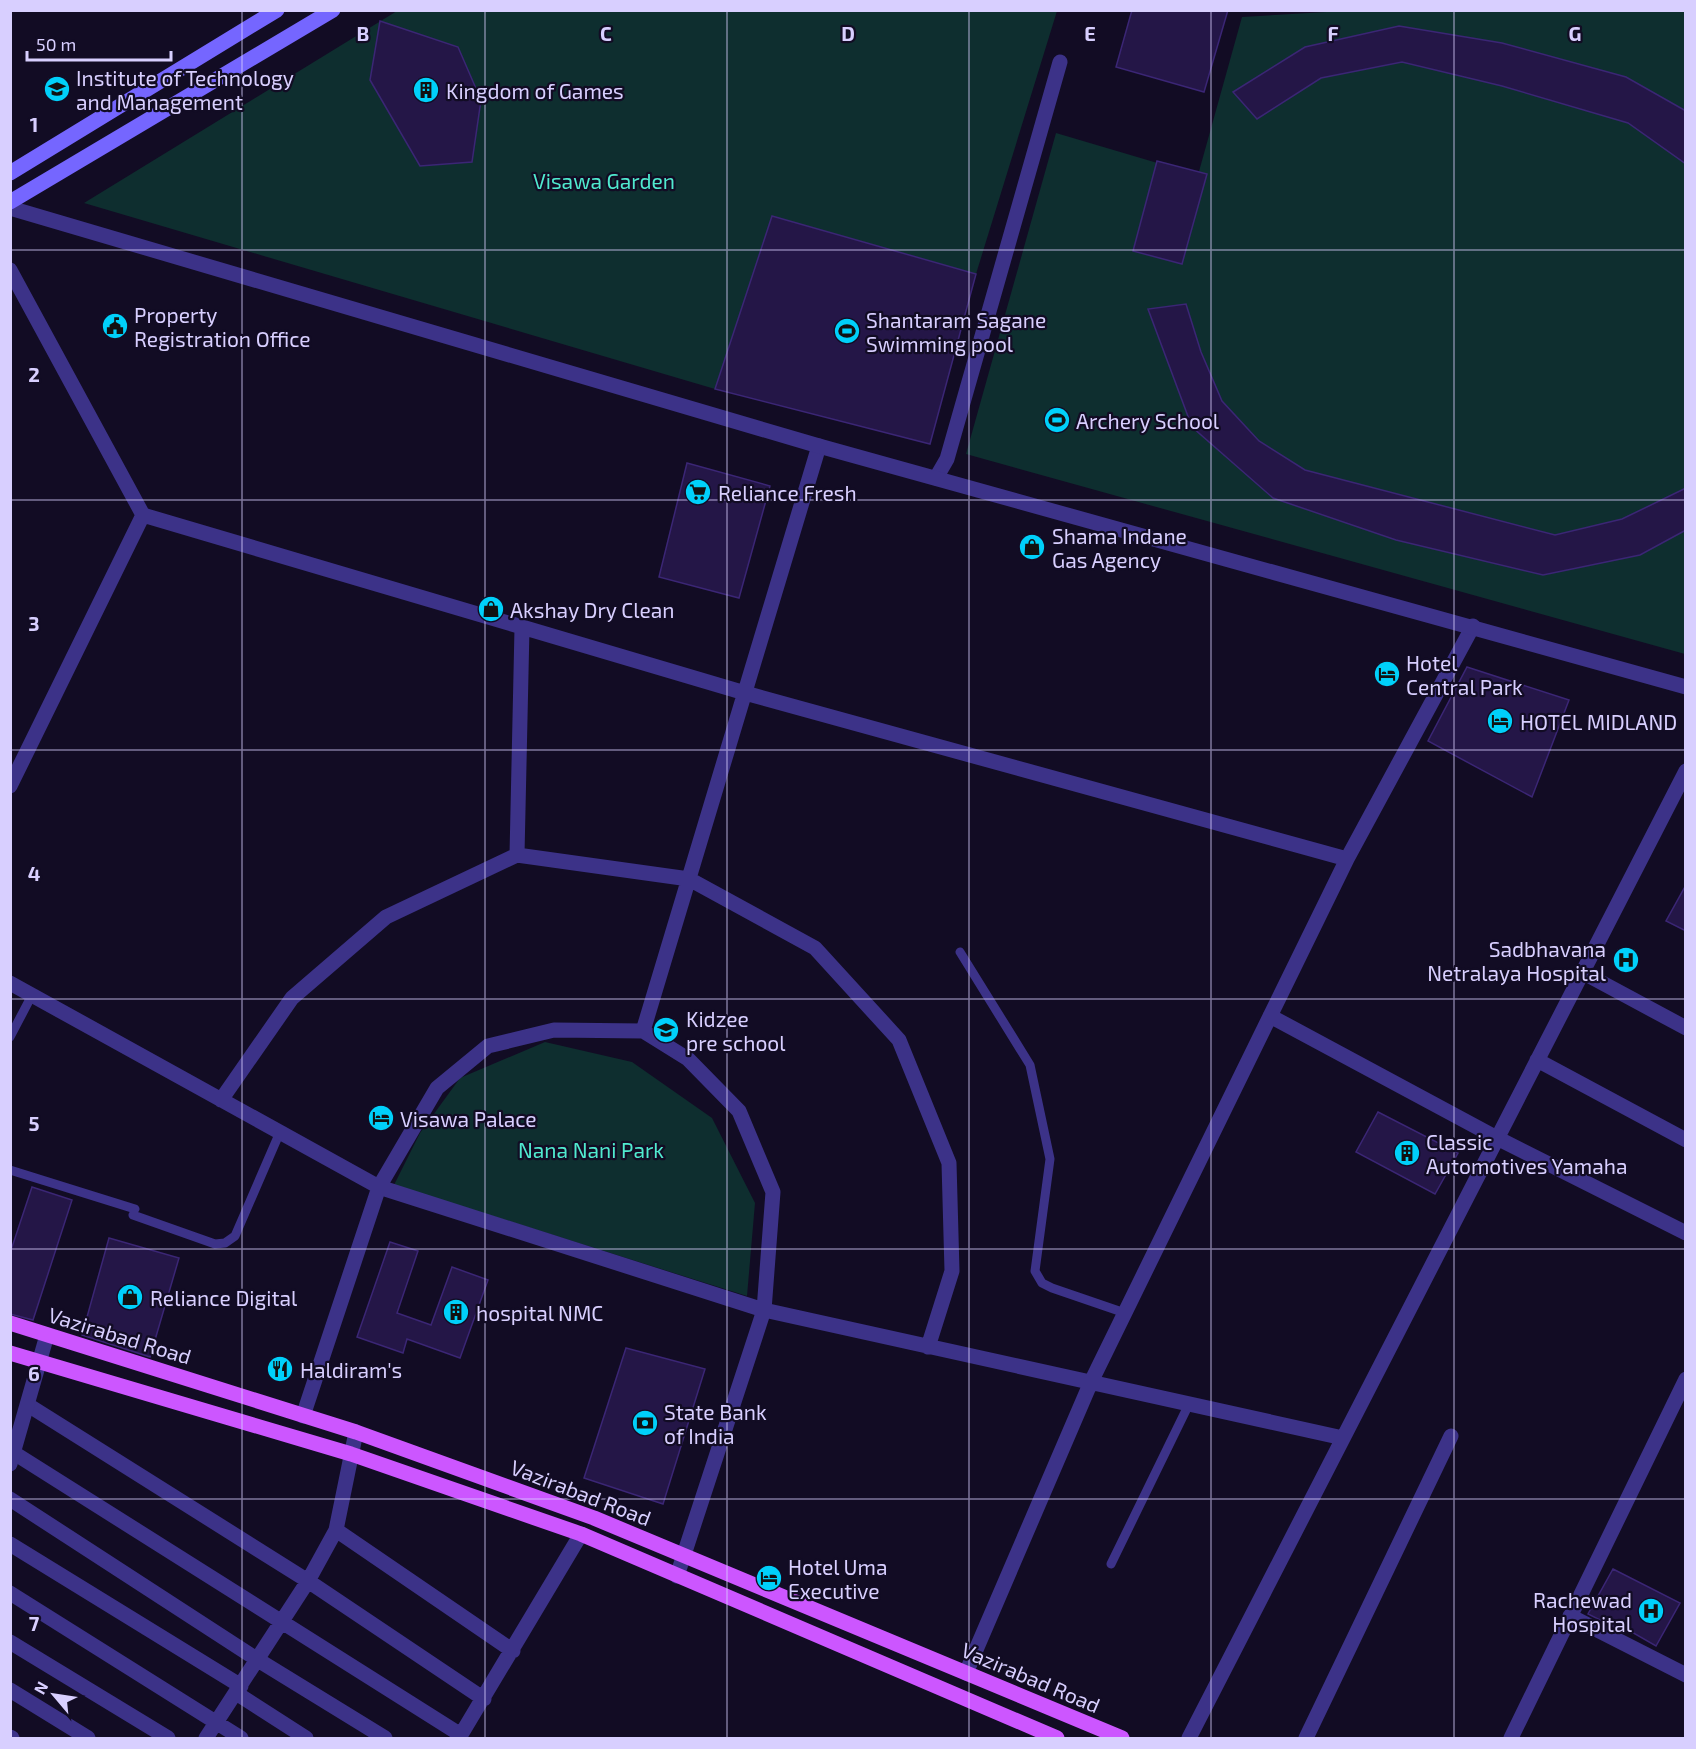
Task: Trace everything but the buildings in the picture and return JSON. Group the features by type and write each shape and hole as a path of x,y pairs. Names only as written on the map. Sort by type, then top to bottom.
{"main road":[{"path":"10,173 277,10"},
{"path":"10,202 333,10"},
{"name":"Vazirabad Road","path":"10,1323 356,1432 594,1518 1122,1738"},
{"name":"Vazirabad Road","path":"10,1353 351,1454 581,1534 1057,1738"}],"street":[{"path":"936,478 947,459 1060,62"},
{"path":"10,208 819,446 1686,687"},
{"path":"10,270 142,515 745,693 1347,859"},
{"path":"643,1031 819,446"},
{"path":"10,786 142,515"},
{"path":"966,1673 1091,1382 1347,859 1473,626"},
{"path":"517,855 522,627"},
{"path":"1189,1738 1686,771"},
{"path":"221,1100 292,998 386,917 517,855 689,879 815,948 899,1040 949,1163 952,1271 928,1347"},
{"path":"1582,972 1686,1028"},
{"path":"10,983 379,1187 764,1310 1343,1438"},
{"path":"1270,1016 1497,1138 1686,1233"},
{"path":"303,1416 379,1187 437,1088 488,1046 554,1030 643,1031 688,1059 739,1111 773,1192 764,1310 677,1576"},
{"path":"1537,1060 1686,1140"},
{"path":"47,1335 12,1458 282,1621 460,1737 581,1534"},
{"path":"1512,1738 1686,1379"},
{"path":"28,1405 309,1581 484,1699"},
{"path":"206,1738 309,1581 336,1530 356,1432"},
{"path":"1306,1738 1451,1437"},
{"path":"10,1499 258,1660 385,1738"},
{"path":"336,1530 513,1651"},
{"path":"10,1544 239,1690 306,1738"},
{"path":"10,1593 241,1738"},
{"path":"1570,1616 1686,1675"},
{"path":"10,1642 168,1738"},
{"path":"10,1690 88,1738"}],"lane":[{"path":"960,952 1030,1065 1050,1159 1035,1271 1042,1283 1052,1288 1125,1313"},
{"path":"10,1037 32,995"},
{"path":"10,1170 134,1212 214,1244 225,1243 235,1236 280,1132"},
{"path":"1112,1564 1189,1404"}],"green space":[{"path":"1361,10 1685,11 1685,654 966,454 1056,133 1198,175 1242,17"},
{"name":"Visawa Garden","path":"397,11 1057,11 976,274 772,216 715,389 84,203"},
{"name":"Nana Nani Park","path":"545,1042 632,1062 712,1118 755,1203 747,1296 394,1185 420,1133 460,1078"}],"place":[{"name":"Institute of Technology and Management","path":"57,89"},
{"name":"Kingdom of Games","path":"426,90"},
{"name":"Property Registration Office","path":"115,326"},
{"name":"Shantaram Sagane Swimming pool","path":"847,331"},
{"name":"Archery School","path":"1057,420"},
{"name":"Reliance Fresh","path":"698,492"},
{"name":"Shama Indane Gas Agency","path":"1032,547"},
{"name":"Akshay Dry Clean","path":"491,609"},
{"name":"Hotel Central Park","path":"1387,674"},
{"name":"HOTEL MIDLAND","path":"1500,721"},
{"name":"Sadbhavana Netralaya Hospital","path":"1626,960"},
{"name":"Kidzee pre school","path":"666,1030"},
{"name":"Visawa Palace","path":"381,1118"},
{"name":"Classic Automotives Yamaha","path":"1407,1153"},
{"name":"Reliance Digital","path":"130,1297"},
{"name":"hospital NMC","path":"456,1312"},
{"name":"Haldiram's","path":"280,1369"},
{"name":"State Bank of India","path":"645,1423"},
{"name":"Hotel Uma Executive","path":"769,1578"},
{"name":"Rachewad Hospital","path":"1651,1611"}]}
